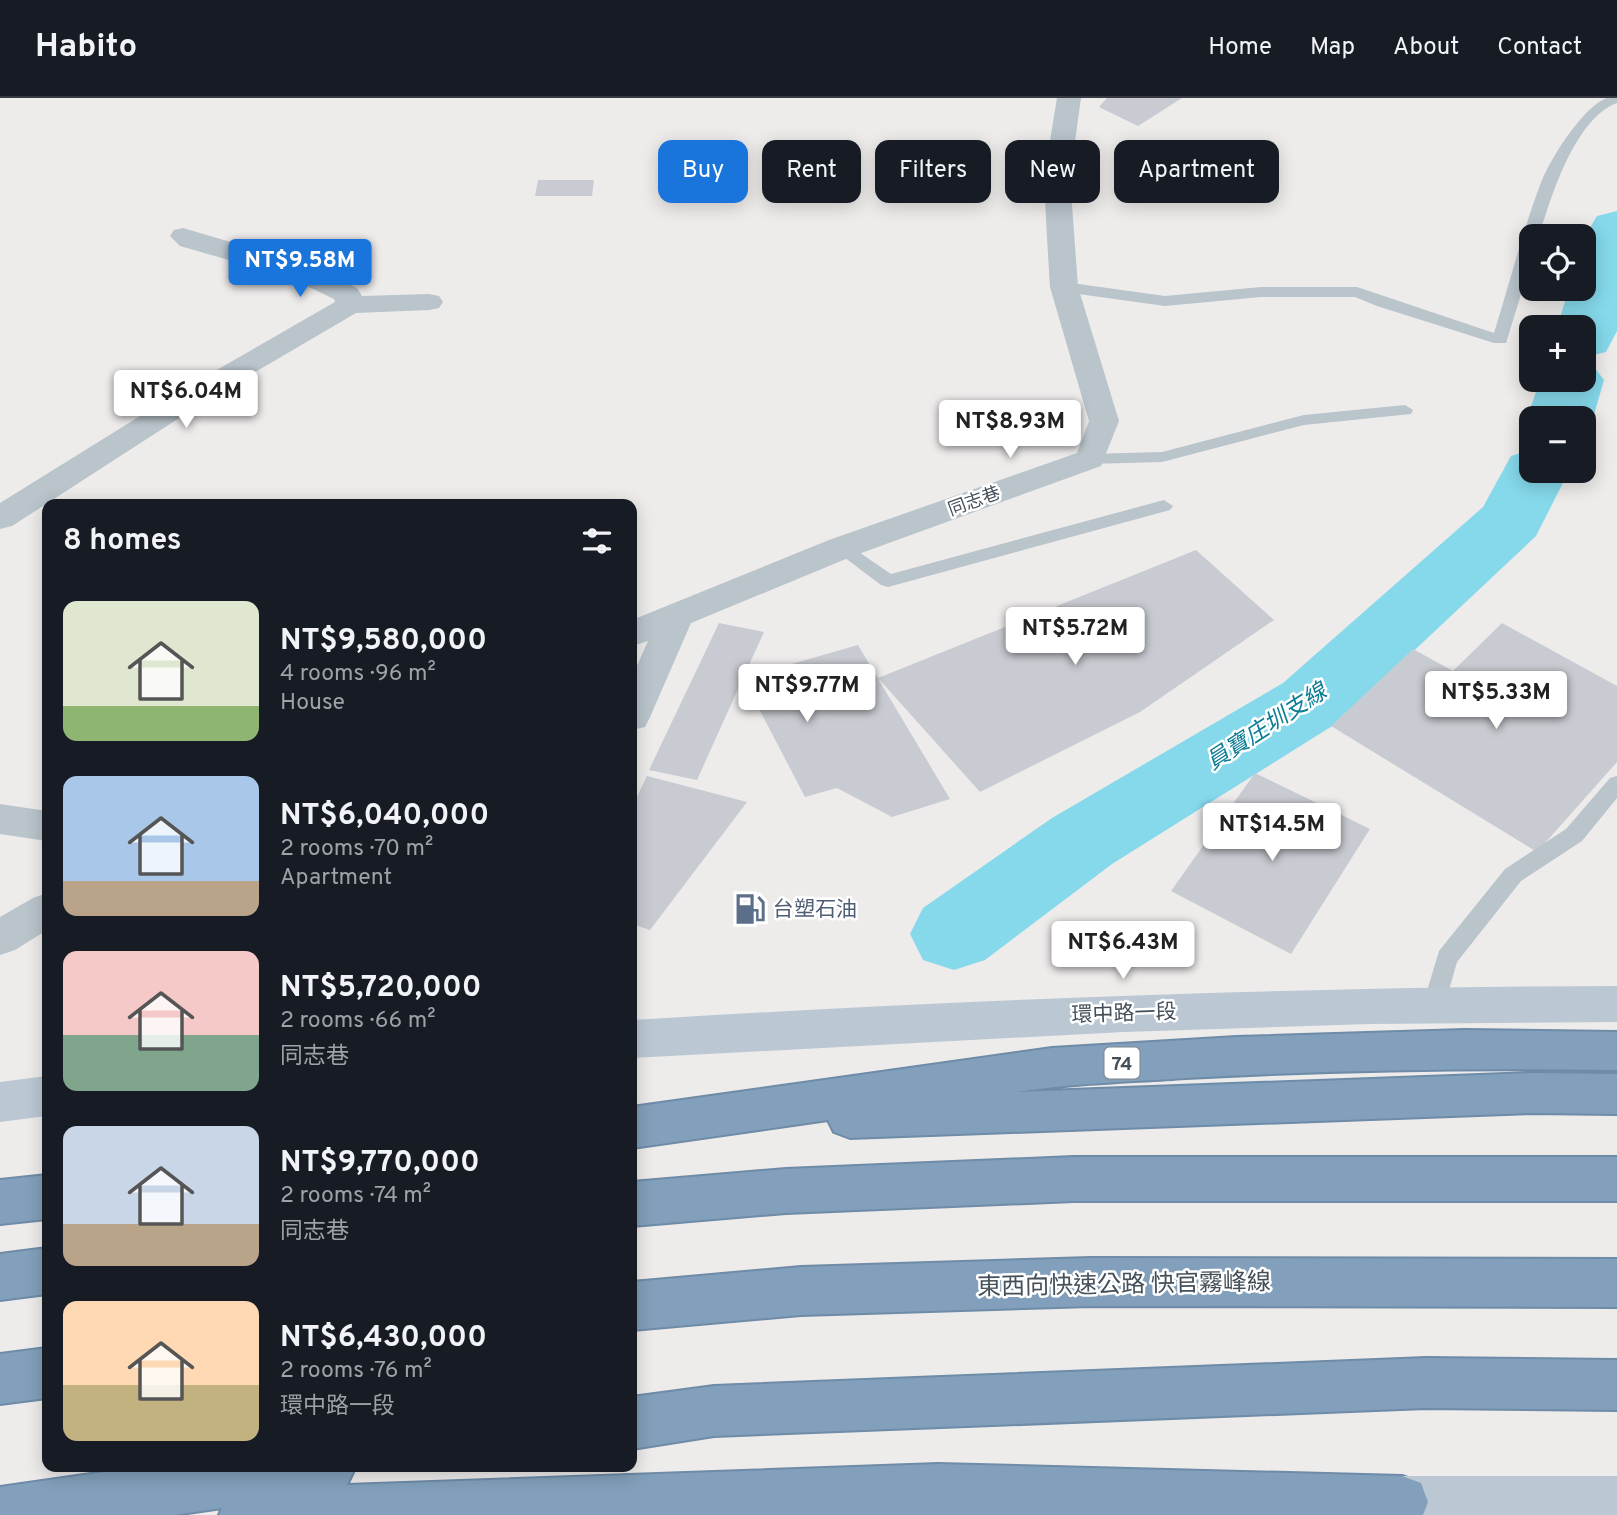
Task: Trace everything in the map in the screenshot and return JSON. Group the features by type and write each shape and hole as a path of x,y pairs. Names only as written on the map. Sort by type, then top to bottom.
{"highway":[{"name":"74","path":"640,1126 1052,1067 1236,1056 1464,1049 1617,1051"},
{"path":"640,1126 1533,1093 1617,1094"},
{"path":"637,1204 786,1191 1074,1179 1617,1179"},
{"path":"0,1202 42,1198"},
{"path":"0,1277 42,1272"},
{"name":"東西向快速公路 快官霧峰線","path":"637,1306 801,1291 1091,1282 1617,1283"},
{"path":"0,1379 42,1374"},
{"path":"637,1422 713,1411 1426,1383 1617,1385"},
{"path":"0,1514 289,1472"},
{"path":"246,1515 938,1490 1402,1502"}],"street":[{"path":"1069,98 1057,177 1064,287 1104,422 1090,459"},
{"path":"183,236 188,240 298,271 346,295 350,305"},
{"path":"0,517 193,396 350,305 429,302"},
{"name":"同志巷","path":"637,632 841,548 1090,459"},
{"path":"637,706 678,614"},
{"path":"0,819 42,825"},
{"path":"0,938 42,913"},
{"name":"環中路一段","path":"637,1039 885,1023 1244,1008 1617,1004"},
{"path":"0,1102 42,1097"},
{"path":"1305,1515 1402,1502 1617,1503"}],"lane":[{"path":"1536,224 1550,178 1587,118 1600,105 1617,99"},
{"path":"1064,287 1165,301 1261,292 1357,292 1382,303 1500,340 1519,279"},
{"path":"1090,459 1162,457 1304,420 1405,410"},
{"path":"841,548 888,581 1164,506"},
{"path":"1435,1004 1447,958 1513,875 1574,835 1617,784"}],"building":[{"path":"1107,98 1182,98 1138,126 1099,107"},
{"path":"538,180 594,180 592,196 535,196"},
{"path":"1196,550 1274,620 1140,712 980,792 878,678"},
{"path":"719,623 764,632 697,780 649,770"},
{"path":"1502,623 1617,686 1617,762 1537,852 1331,726 1413,649 1453,671"},
{"path":"858,645 950,799 892,817 837,788 805,797 743,678"},
{"path":"1255,773 1370,829 1291,954 1171,891"},
{"path":"647,776 747,802 650,930 637,926 637,797"}],"waterway":[{"name":"員寶庄圳支線","path":"1591,315 1617,228"},
{"name":"員寶庄圳支線","path":"1564,406 1568,392"},
{"name":"員寶庄圳支線","path":"954,934 1082,841 1310,703 1511,520 1529,483"}],"place":[{"name":"台塑石油","path":"750,909"}]}
